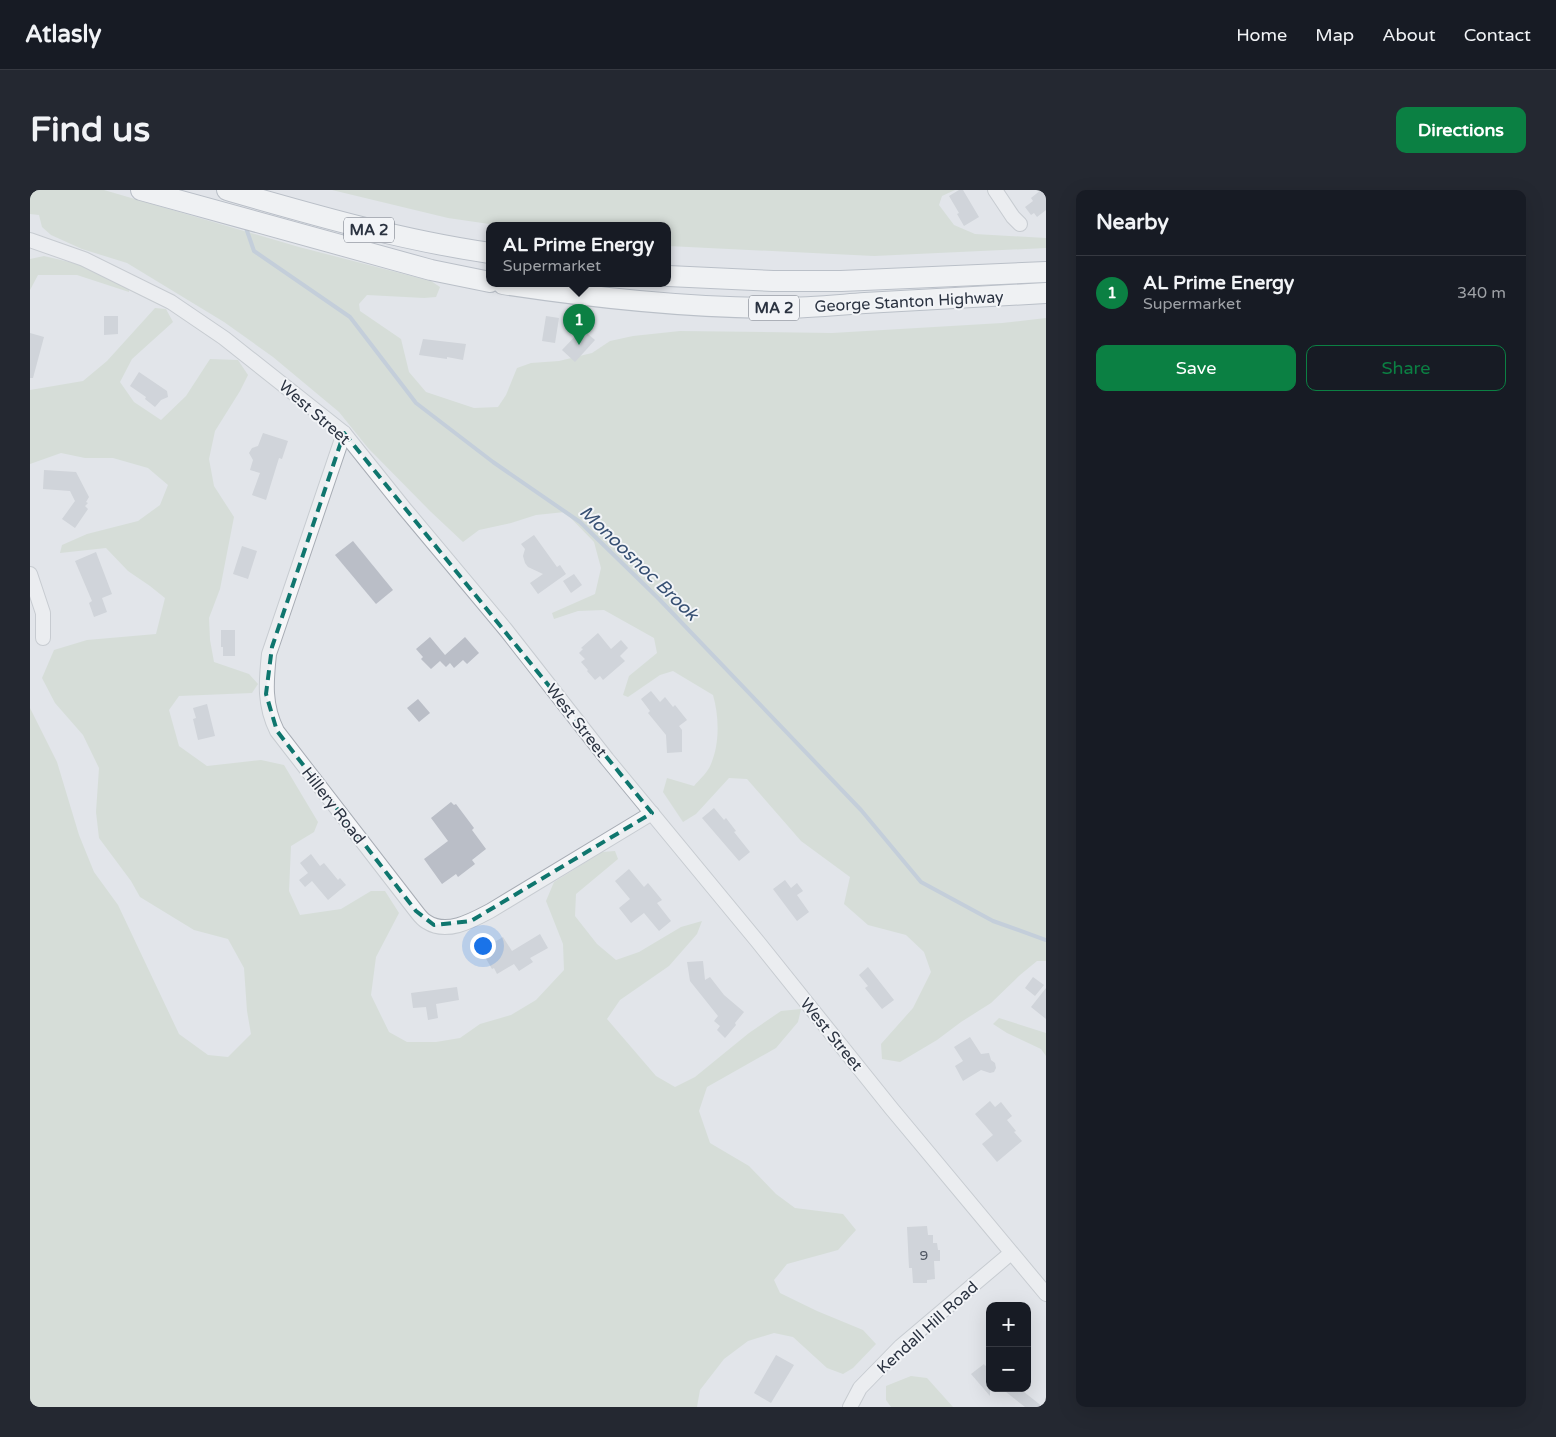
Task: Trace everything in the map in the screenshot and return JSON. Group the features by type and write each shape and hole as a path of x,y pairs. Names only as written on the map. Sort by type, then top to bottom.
{"highway":[{"name":"MA 2","path":"141,190 431,270 486,281"},
{"name":"MA 2","path":"227,190 345,224 404,238 486,252"},
{"name":"George Stanton Highway","path":"671,276 773,281 841,281 1044,272"},
{"name":"George Stanton Highway","path":"526,287 668,304 784,308 1046,294"}],"street":[{"path":"995,190 1012,217 1020,224"},
{"name":"West Street","path":"30,240 84,259 171,302 224,338 344,433 506,630 607,759 764,949 891,1108 1046,1294"},
{"name":"Hillery Road","path":"344,433 269,654 267,704 270,717 277,731 416,911 426,922 434,926 444,927 464,924 490,911 652,813"},
{"path":"30,574 43,613 43,638"},
{"name":"Kendall Hill Road","path":"850,1407 860,1388 901,1346 1011,1253"}],"highlighted area":[{"path":"344,433 652,813 471,921 434,925 416,911 277,731 266,694 272,647"}],"green space":[{"path":"30,190 104,190 299,247 431,281 440,287 436,297 367,295 359,304 360,311 401,339 409,372 426,392 474,408 498,407 506,395 517,368 531,363 559,361 592,353 610,341 633,336 680,331 832,333 1002,323 1046,318 1046,961 1037,961 991,1003 937,1040 900,1062 882,1059 881,1044 913,1008 931,972 924,952 906,935 868,925 844,904 850,877 801,841 747,779 729,778 696,814 683,822 663,792 667,778 694,786 710,767 716,747 718,730 713,695 673,671 660,675 628,697 623,695 629,676 657,653 654,638 604,610 578,611 554,619 552,613 595,594 601,568 594,542 565,512 536,515 479,530 463,542 368,448 339,412 273,357 224,322 127,263 82,249 51,235 42,227 39,215 30,214"},
{"path":"332,190 955,190 942,196 939,205 954,225 975,234 1046,238 1046,248 874,256 671,246 671,222 486,222 486,224 448,218"},
{"path":"44,256 78,264 129,285 129,292 77,275 38,275 30,290 30,259"},
{"path":"155,308 166,309 173,322 132,359 120,382 134,402 161,420 186,396 210,359 238,360 248,375 215,431 209,459 214,486 234,517 220,589 209,618 214,662 249,674 258,684 252,693 179,696 169,710 179,746 207,766 261,760 284,765 318,822 314,832 291,846 289,891 300,915 341,909 371,891 385,891 399,913 376,957 371,995 389,1032 407,1042 436,1042 460,1038 480,1024 511,1015 536,1000 564,970 563,944 546,901 554,882 602,852 615,851 618,859 576,894 575,916 597,944 616,960 639,952 681,927 702,921 697,934 669,966 620,1000 607,1019 656,1076 675,1087 695,1077 749,1033 781,1011 801,1009 798,1022 776,1048 707,1087 699,1111 710,1143 749,1166 776,1194 795,1208 843,1214 856,1230 838,1250 787,1264 774,1280 780,1293 863,1330 876,1344 853,1368 843,1374 827,1368 793,1337 774,1333 748,1341 724,1359 700,1390 697,1407 30,1407 30,708 57,762 79,835 94,872 118,905 179,1034 208,1055 228,1057 251,1034 247,1011 244,968 228,939 194,930 140,897 131,881 99,838 96,812 99,768 83,735 55,703 42,678 54,650 87,640 156,634 165,598 128,571 106,548 60,553 62,545 87,534 138,521 160,505 168,485 148,468 113,458 85,458 61,453 30,464 30,390 83,381 107,361"},
{"path":"999,1018 1046,1033 1046,1056 1041,1049 1007,1033 993,1024"},
{"path":"911,1376 927,1378 953,1407 891,1407 886,1400 886,1386"}],"building":[{"path":"959,190 963,190 979,217 964,226 949,196"},
{"path":"1041,190 1046,190 1046,210 1037,217 1034,213 1031,215 1025,207 1033,201 1031,198"},
{"path":"104,316 118,316 118,334 104,335"},
{"path":"546,316 559,318 555,343 542,341"},
{"path":"582,329 595,340 575,362 562,350"},
{"path":"30,333 44,337 33,378 30,378"},
{"path":"423,339 466,344 463,360 419,355"},
{"path":"139,372 167,391 168,397 161,400 155,407 145,399 146,397 130,386"},
{"path":"263,433 288,441 282,459 279,458 266,500 252,495 260,473 250,470 253,460 249,453 252,448 258,446"},
{"path":"44,470 76,472 89,497 86,502 88,503 85,506 88,509 75,528 62,519 75,501 70,491 43,489"},
{"path":"534,535 557,567 560,565 566,574 538,594 530,583 543,574 528,567 525,563 523,556 525,549 521,544"},
{"path":"353,541 393,590 376,604 335,555"},
{"path":"242,546 257,551 248,579 233,574"},
{"path":"96,552 112,594 102,598 107,612 94,617 89,603 92,601 75,561"},
{"path":"574,574 582,585 571,593 563,581"},
{"path":"221,630 235,630 235,656 223,656"},
{"path":"598,633 611,649 621,640 628,648 620,656 625,661 603,680 600,676 595,680 587,671 581,662 585,659 579,653 583,649 581,648"},
{"path":"430,637 445,655 465,637 479,653 467,664 463,660 454,668 450,663 446,667 440,661 431,669 421,659 423,657 416,649"},
{"path":"651,691 660,702 665,697 673,707 675,705 687,720 679,726 682,730 682,752 667,753 666,735 648,713 650,711 641,699"},
{"path":"418,699 430,713 419,722 407,708"},
{"path":"207,704 215,736 198,740 193,719 196,718 193,708"},
{"path":"451,802 454,805 456,804 474,828 472,830 486,849 472,860 475,864 458,877 456,874 442,884 424,859 448,841 431,818"},
{"path":"714,808 724,820 726,818 736,831 734,832 750,852 739,861 702,818"},
{"path":"311,854 320,866 324,863 338,880 340,878 346,885 328,900 312,881 305,887 299,880 308,873 300,863"},
{"path":"629,869 644,887 648,883 662,900 657,903 671,921 659,931 644,913 631,923 619,908 630,899 615,881"},
{"path":"785,880 791,888 797,883 803,891 797,895 809,912 797,921 773,889"},
{"path":"540,934 548,948 530,958 533,962 519,971 514,964 497,974 481,950 503,937 512,951"},
{"path":"703,961 705,980 710,977 724,995 744,1012 725,1038 717,1030 720,1026 714,1021 718,1016 690,981 687,962"},
{"path":"868,967 894,1000 882,1009 865,988 868,986 859,975"},
{"path":"1033,977 1044,985 1035,996 1025,988"},
{"path":"457,987 459,1000 436,1004 438,1018 428,1020 426,1007 413,1008 411,993"},
{"path":"1046,988 1046,1019 1031,1007"},
{"path":"970,1037 981,1054 989,1053 996,1068 994,1072 990,1073 981,1070 963,1081 955,1066 963,1061 954,1047"},
{"path":"990,1101 995,1107 1001,1102 1012,1116 1007,1120 1022,1141 997,1162 982,1144 993,1135 975,1114"},
{"path":"927,1226 928,1235 933,1235 933,1243 937,1243 938,1250 940,1250 940,1261 934,1261 935,1279 927,1280 927,1283 913,1283 912,1268 909,1268 907,1227"},
{"path":"776,1355 794,1365 771,1403 754,1393"},
{"path":"984,1364 986,1391 971,1374"},
{"path":"1006,1392 1024,1392 1043,1407 1025,1407"}],"waterway":[{"name":"Monoosnoc Brook","path":"245,225 254,251 350,317 416,403 493,462 580,522 659,599 861,810 921,882 993,921 1046,940"}],"place":[{"name":"AL Prime Energy","path":"579,345"}]}
